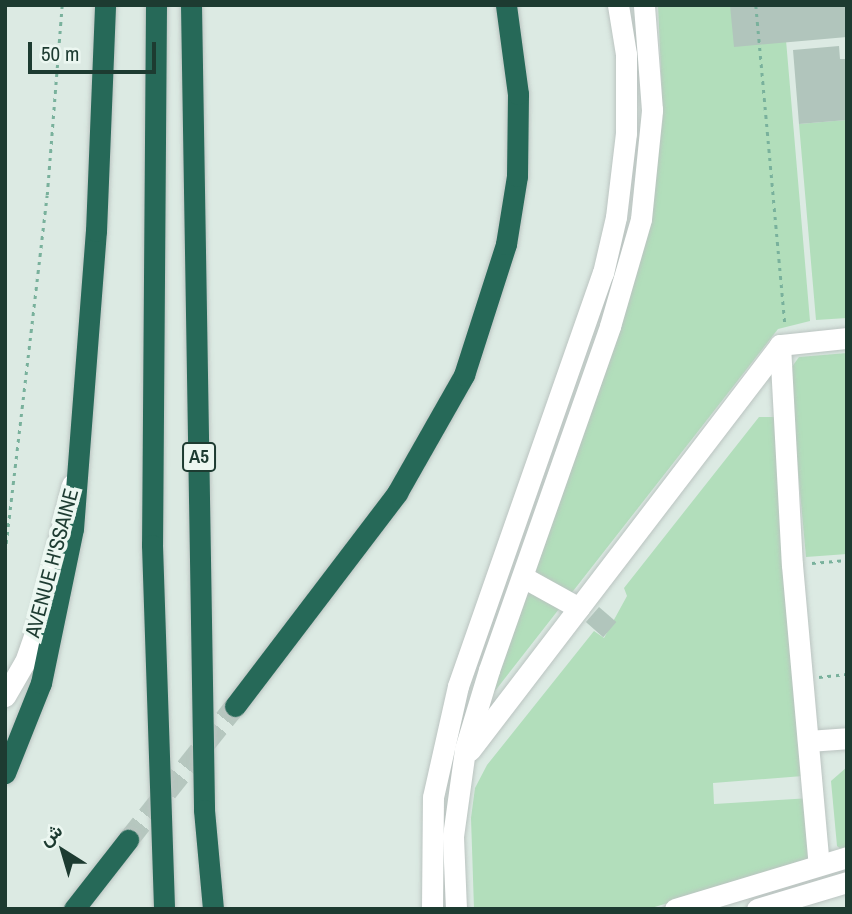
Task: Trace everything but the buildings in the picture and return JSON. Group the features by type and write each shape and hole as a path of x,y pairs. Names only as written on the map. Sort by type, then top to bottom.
{"highway":[{"path":"5,774 41,683 73,529 96,232 105,5"},
{"name":"A5","path":"156,5 152,545 164,909"},
{"name":"A5","path":"191,5 204,810 213,909"},
{"path":"235,706 397,493 439,425 468,363 506,244 517,176 518,94 506,5"},
{"path":"74,909 128,839"}],"street":[{"path":"432,909 433,797 458,686 603,273 616,217 626,132 626,54 618,5"},
{"path":"456,909 453,836 464,757 489,670 610,326 641,219 652,110 644,5"},
{"path":"464,757 780,345 847,338"},
{"path":"780,345 792,565 819,866"},
{"name":"AVENUE H'SSAINE","path":"5,696 25,662 41,616 78,467"},
{"path":"523,577 579,608"},
{"path":"808,741 847,738"},
{"path":"675,909 847,857"},
{"path":"757,909 847,882"}],"path":[{"path":"5,552 47,195 62,5"},
{"path":"756,5 785,330 780,345"},
{"path":"792,565 847,560"},
{"path":"802,679 847,674"}],"green space":[{"path":"658,5 783,5 810,321 778,329 484,705 643,247 663,118"},
{"path":"847,101 847,318 816,320 799,124 846,120"},
{"path":"847,353 847,554 806,557 789,371 799,357"},
{"path":"759,417 777,417 803,776 713,783 714,804 811,798 815,851 805,862 648,909 474,909 471,818 475,788 487,765 594,631 604,638 627,596 624,588"},
{"path":"847,767 847,850 842,850 837,846 831,781"}],"tunnel":[{"path":"128,840 235,706"}]}
